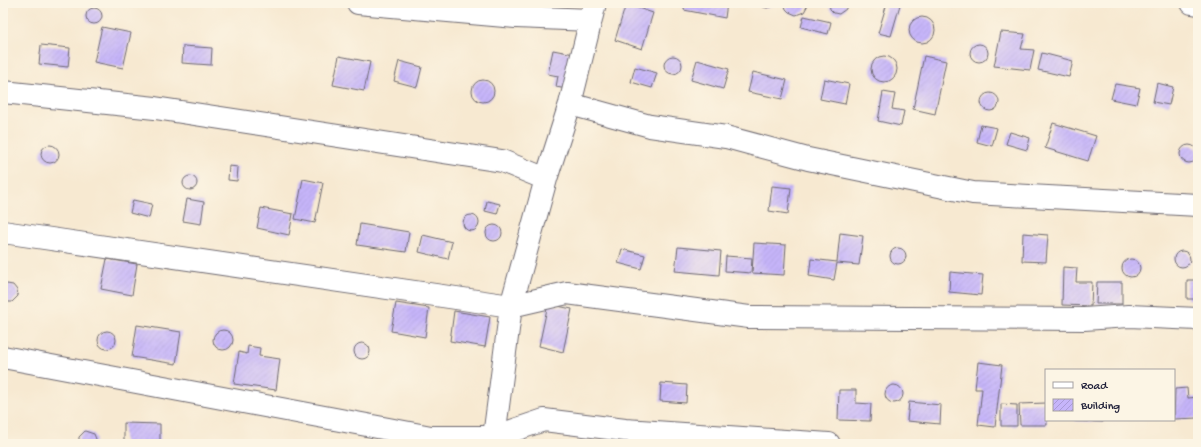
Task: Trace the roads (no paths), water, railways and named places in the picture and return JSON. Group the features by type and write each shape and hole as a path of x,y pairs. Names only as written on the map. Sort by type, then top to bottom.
{"street":[{"path":"358,3 516,17 593,12 570,104 546,179 511,306 492,441"},
{"path":"1192,3 1198,4"},
{"path":"3,92 155,108 502,161 546,179"},
{"path":"570,104 650,126 726,137 808,159 973,193 1198,205"},
{"path":"3,232 511,306 567,293 749,317 1084,319 1130,316 1198,319"},
{"path":"3,357 431,437 492,441 544,420 625,430 830,444"}]}
